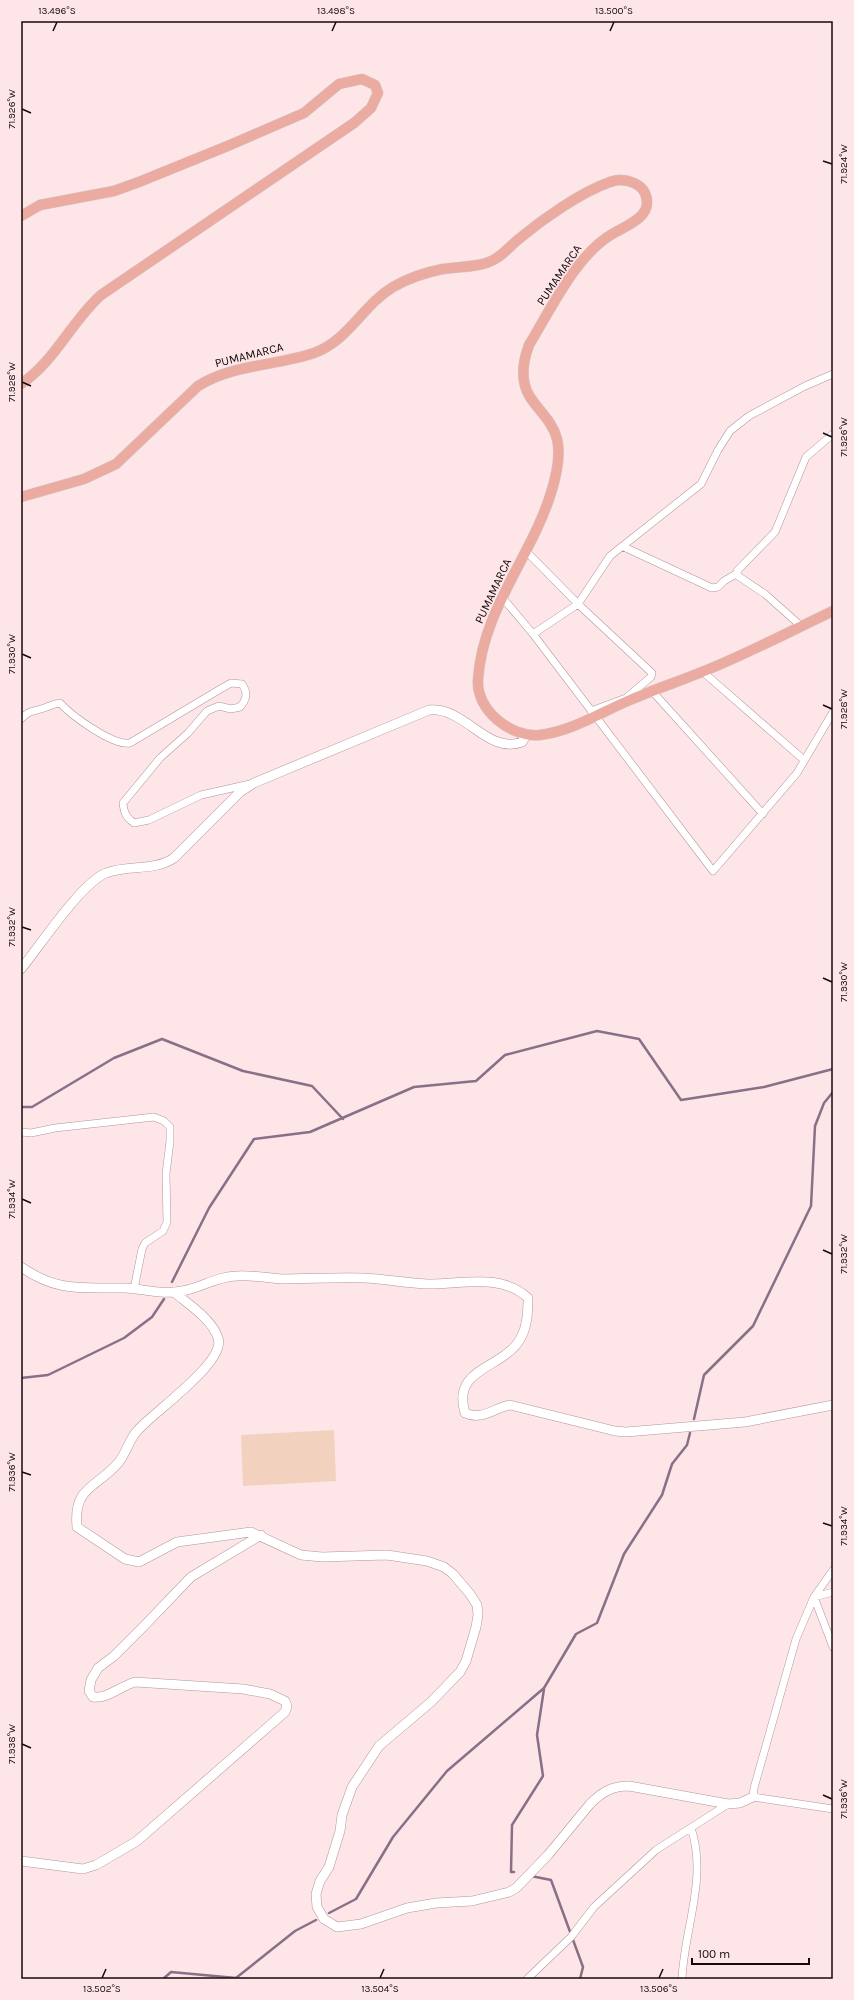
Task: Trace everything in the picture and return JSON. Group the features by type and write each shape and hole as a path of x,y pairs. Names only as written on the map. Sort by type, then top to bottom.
{"main road":[{"path":"21,216 40,205 114,191 223,148 304,113 332,89 345,82 362,79 371,82 376,89 376,100 371,108 354,123 101,295 84,312 44,364 21,384"},
{"name":"PUMAMARCA","path":"21,497 84,479 116,464 198,386 207,380 232,371 307,355 319,350 342,335 375,301 393,287 442,269 481,264 494,260 543,220 581,197 611,182 630,181 642,188 646,194 647,202 644,213 628,226 613,233 594,247 579,265 529,345 525,357 523,370 527,390 530,397 552,426 557,439 559,454 551,492 535,534 502,597 488,631 478,678 478,687 486,708 499,722 527,734 540,735 565,730 593,713 703,672 833,611"}],"street":[{"path":"533,634 578,604 610,556 624,547 701,484 718,450 730,431 749,416 805,386 833,374"},
{"path":"624,547 712,588 718,587 724,581 736,574 748,558 775,532 806,457 833,434"},
{"path":"526,551 578,604 652,673 651,677 626,698 593,713"},
{"path":"736,574 765,594 801,626"},
{"path":"502,597 533,634 713,871 797,773 833,712"},
{"path":"703,672 804,760"},
{"path":"21,719 30,711 60,703 79,720 95,730 123,744 130,743 231,683 242,684 247,695 245,702 240,707 231,708 219,706 207,711 188,733 160,758 123,803 127,818 134,823 149,820 201,795 254,783 429,710 439,709 452,714 469,723 476,730 497,742 516,745 522,742 527,734"},
{"path":"652,691 763,814"},
{"path":"21,970 67,910 100,876 124,869 154,867 166,863 174,858 240,792 254,783"},
{"path":"21,1132 31,1134 55,1128 154,1117 164,1121 170,1126 170,1141 166,1174 167,1222 163,1231 145,1243 142,1249 134,1289"},
{"path":"21,1267 45,1281 64,1287 99,1290 134,1289 174,1292 198,1287 223,1277 237,1276 282,1279 365,1278 428,1284 478,1280 503,1284 520,1291 528,1298 526,1324 516,1346 473,1375 468,1383 463,1392 462,1403 465,1412 472,1416 485,1415 510,1405 615,1431 626,1432 745,1422 833,1405"},
{"path":"174,1292 210,1325 219,1339 217,1352 207,1366 192,1382 135,1432 120,1461 81,1498 76,1512 77,1527 125,1560 139,1562 177,1542 251,1532 261,1535 302,1555 322,1557 387,1555 427,1561 444,1567 453,1574 462,1583 477,1605 478,1615 476,1627 466,1661 460,1672 431,1702 379,1746 352,1787 342,1815 340,1831 329,1867 320,1881 316,1894 317,1907 324,1919 337,1927 350,1927 407,1908 436,1903 472,1901 509,1892 516,1888 548,1855 590,1804 599,1795 615,1786 629,1786 728,1804 740,1803 753,1797 833,1809"},
{"path":"21,1861 83,1869 96,1865 137,1841 285,1712 287,1706 285,1701 270,1694 243,1689 135,1682 124,1685 102,1698 93,1697 89,1691 91,1680 98,1668 114,1656 191,1577 261,1535"},
{"path":"753,1797 754,1788 796,1639 814,1597 833,1570"},
{"path":"814,1597 833,1592"},
{"path":"814,1597 833,1647"},
{"path":"528,1979 571,1937 594,1907 656,1850 728,1804"},
{"path":"682,1979 697,1879 696,1851 691,1828"}],"shaded area":[{"path":"334,1430 336,1481 243,1486 241,1435"}],"waterway":[{"path":"172,1282 209,1208 254,1139 310,1132 414,1087 476,1081 505,1055 597,1031 639,1039 681,1100 764,1087 833,1069"},
{"path":"21,1107 32,1107 114,1058 162,1039 243,1071 312,1086 343,1119"},
{"path":"694,1419 704,1375 753,1326 811,1206 815,1126 824,1103 833,1092"},
{"path":"21,1378 48,1375 124,1338 152,1317 164,1299"},
{"path":"329,1913 356,1899 393,1837 447,1771 544,1688 576,1634 597,1623 624,1554 662,1495 672,1464 687,1445 690,1433"},
{"path":"514,1872 511,1872 512,1825 543,1776 537,1735 544,1689"},
{"path":"531,1876 551,1880 583,1967 580,1979"},
{"path":"163,1979 171,1972 236,1978 295,1931 316,1920"}]}
